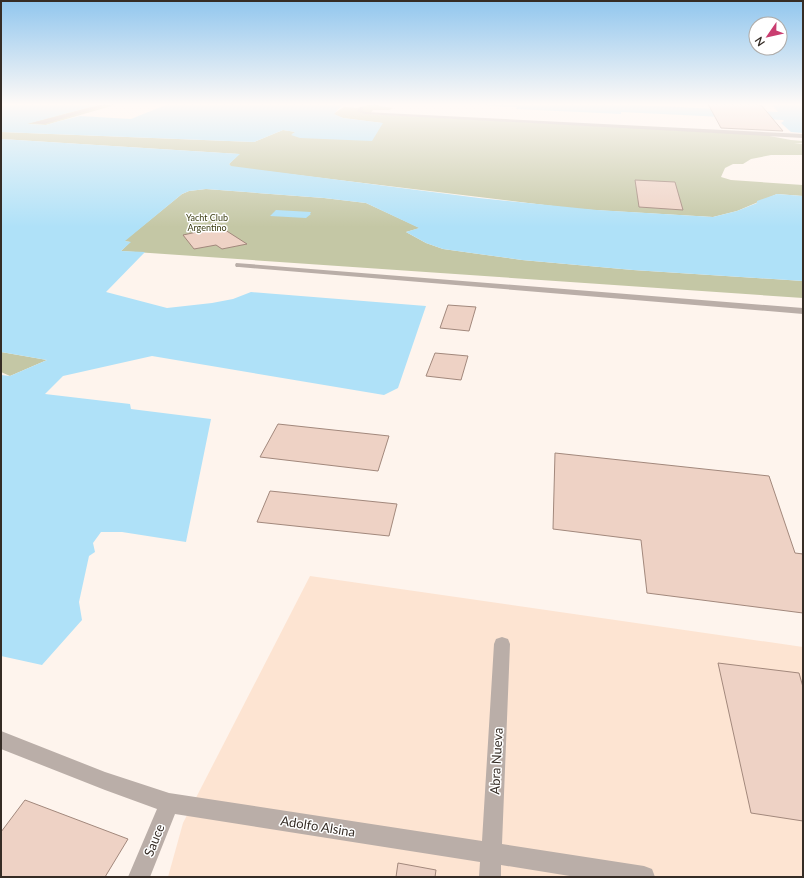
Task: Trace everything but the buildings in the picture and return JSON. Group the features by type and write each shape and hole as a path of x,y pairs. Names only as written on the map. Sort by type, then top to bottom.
{"street":[{"path":"239,264 803,311"},
{"name":"Abra Nueva","path":"490,877 502,644"},
{"name":"Adolfo Alsina","path":"1,740 105,781 169,803 644,877"},
{"name":"Sauce","path":"139,877 169,803"}],"shaded area":[{"path":"310,576 803,647 803,877 168,877 183,823"}],"green space":[{"path":"96,145 803,145 803,155 771,155 751,159 743,164 733,164 725,168 721,177 731,180 803,185 803,196 777,194 737,211 713,217 577,209 231,167 229,164 239,154"},
{"name":"Yacht Club Argentino","path":"206,189 324,198 366,203 420,228 406,232 426,243 443,249 522,260 633,270 803,281 803,298 121,251 130,242 124,241 182,194 189,191"},
{"path":"1,352 47,360 10,376 1,372"}],"water":[{"path":"1,145 96,145 240,154 229,164 231,166 479,198 597,210 713,217 737,211 757,203 757,201 777,194 803,196 803,281 633,270 522,260 443,249 426,243 406,232 419,228 366,203 324,198 206,189 189,191 182,194 125,241 131,242 121,251 145,252 106,292 167,308 233,299 251,292 426,306 398,388 384,395 152,356 63,376 45,394 130,404 131,409 211,419 186,542 122,532 101,532 93,543 95,552 89,556 79,602 82,620 42,665 1,656 1,375 10,376 47,360 1,352"},
{"path":"276,210 311,212 311,214 306,218 270,216"}]}
